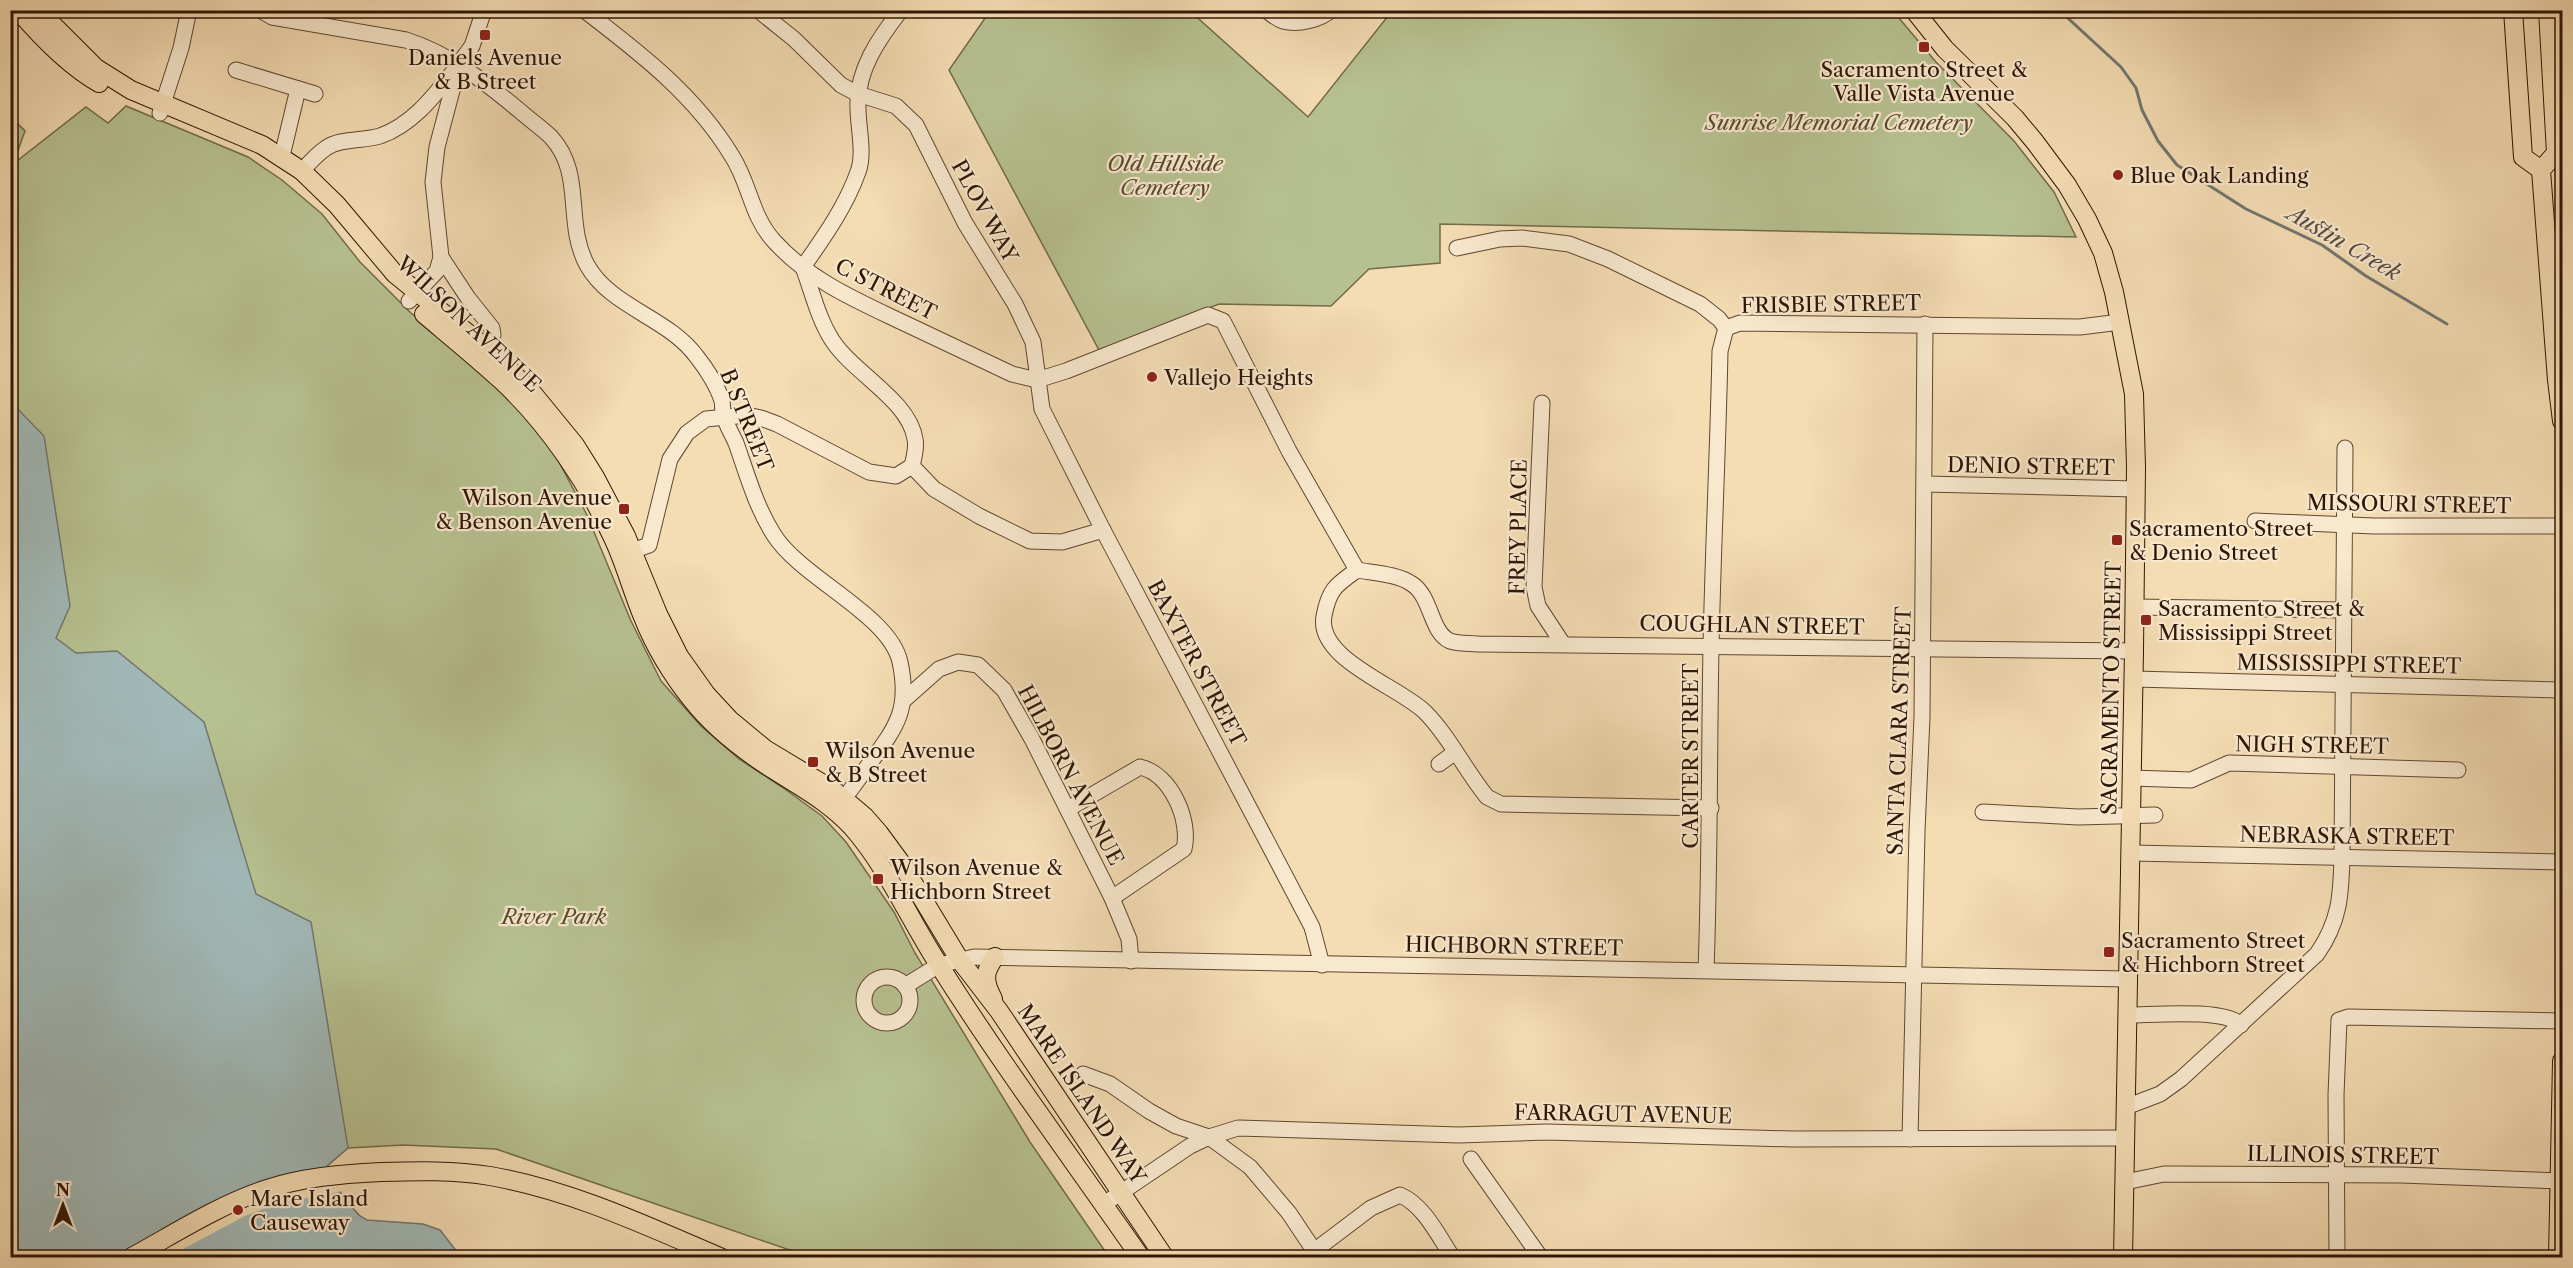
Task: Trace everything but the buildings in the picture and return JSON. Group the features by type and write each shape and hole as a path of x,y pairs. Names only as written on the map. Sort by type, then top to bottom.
{"main road":[{"name":"WILSON AVENUE","path":"18,10 87,76 134,102 232,131 282,156 302,171 337,204 413,297 486,348 530,390 575,445 610,505 625,553"},
{"name":"WILSON AVENUE","path":"38,10 96,69 161,109 253,154 291,178 326,211 356,249 413,297 519,397 585,486 615,540 625,553 680,656 706,694 730,720 765,749 839,804 865,817 901,863 958,959"},
{"name":"SACRAMENTO STREET","path":"1914,10 1945,49 2015,118 2067,185 2103,253 2114,292 2134,394 2135,607 2128,1015 2122,1127 2125,1176 2123,1257"},
{"path":"2512,10 2523,158 2541,170"},
{"path":"2548,10 2556,153 2541,170 2562,421"},
{"name":"WILSON AVENUE","path":"839,804 884,870 939,965"},
{"path":"995,957 986,972 984,982 999,1011"},
{"name":"MARE ISLAND WAY","path":"958,959 976,985 999,1011 1165,1257"},
{"name":"MARE ISLAND WAY","path":"939,965 1141,1257"},
{"path":"2558,1257 2562,1061"},
{"path":"151,1257 237,1212 267,1200 360,1178 446,1171 533,1185 629,1219 722,1257"},
{"path":"130,1257 233,1203 263,1190 311,1178 445,1181 507,1189 553,1202 675,1246 715,1257"}],"street":[{"path":"161,109 189,10"},
{"name":"B STREET","path":"260,10 272,17 406,40 425,46 459,64 550,136 565,155 571,176 575,235 586,264 597,280 613,294 675,332 699,359 721,399 724,416 733,434 760,510 773,534 799,564 849,601 876,626 889,641 899,658 904,700 896,727 839,804"},
{"path":"302,171 326,147 336,143 380,136 416,115 472,46 484,10"},
{"name":"C STREET","path":"584,10 676,85 699,110 734,159 758,219 775,242 803,267 831,289 1012,374 1037,380"},
{"name":"PLOV WAY","path":"758,10 794,39 841,85 858,94 896,106 916,125 965,223 1015,304 1032,342 1037,380"},
{"path":"625,553 649,545 670,459 687,433 706,420 747,415 777,424 869,472 896,476 912,466 916,449 915,437 906,416 884,392 847,360 832,340 824,325 803,267 829,230 859,170 861,146 858,94 863,70 901,10"},
{"path":"1266,10 1283,21 1305,21 1326,15 1331,10"},
{"path":"413,297 437,272 441,257 433,182 441,129 459,64"},
{"path":"236,70 315,94"},
{"path":"282,156 298,88"},
{"name":"FRISBIE STREET","path":"1457,248 1500,239 1530,238 1562,242 1608,259 1700,304 1726,328 1740,323 2080,327 2120,322"},
{"path":"441,257 468,298 492,328 493,335 486,348"},
{"path":"1037,380 1066,371 1208,315 1223,321 1289,451 1357,570 1339,583 1327,598 1323,621 1329,641 1340,656 1425,712 1487,797 1501,804 1711,808"},
{"name":"SANTA CLARA STREET","path":"1910,1139 1923,648 1925,324"},
{"name":"CARTER STREET","path":"1706,970 1711,808 1711,646 1720,351 1726,328"},
{"name":"BAXTER STREET","path":"1037,380 1042,409 1102,530 1312,927 1322,965"},
{"name":"FREY PLACE","path":"1542,403 1534,587 1538,606 1563,644"},
{"path":"2122,1127 2181,1079 2317,954 2327,939 2338,914 2342,857 2345,448"},
{"path":"912,466 934,489 980,516 1030,541 1062,542 1102,530"},
{"name":"DENIO STREET","path":"1925,484 2136,489"},
{"name":"MISSOURI STREET","path":"2255,521 2374,526 2562,526"},
{"name":"COUGHLAN STREET","path":"1357,570 1411,582 1421,592 1430,607 1436,625 1444,636 1451,641 1478,644 2134,651"},
{"path":"2135,607 2343,610"},
{"name":"HILBORN AVENUE","path":"904,700 939,669 958,662 978,665 1004,690 1068,809 1112,898 1129,939 1131,961"},
{"name":"MISSISSIPPI STREET","path":"2134,679 2562,690"},
{"path":"1439,764 1454,753"},
{"name":"NIGH STREET","path":"2132,778 2191,780 2229,763 2458,770"},
{"path":"1068,809 1140,767 1152,770 1164,780 1184,818 1187,839 1184,849 1112,898"},
{"path":"1983,812 2131,817 2155,815"},
{"name":"NEBRASKA STREET","path":"2131,853 2562,862"},
{"name":"HICHBORN STREET","path":"905,986 939,965 958,959 995,957 1322,965 1913,973 2128,979"},
{"path":"2128,1015 2217,1015 2241,1025"},
{"path":"2337,1257 2336,1095 2339,1020 2348,1017 2562,1021"},
{"path":"1083,1074 1110,1084 1149,1112 1176,1126 1209,1137 1250,1167 1289,1213 1317,1254 1371,1208 1400,1195 1409,1199 1419,1209 1453,1257"},
{"name":"FARRAGUT AVENUE","path":"1104,1204 1190,1146 1238,1128 1459,1135 1547,1132 1793,1139 2037,1139 2122,1127"},
{"path":"1471,1159 1537,1256"},
{"name":"ILLINOIS STREET","path":"2125,1176 2164,1174 2336,1175 2561,1181"}],"green space":[{"path":"990,11 1190,11 1308,117 1392,11 1893,11 1936,62 2014,141 2054,192 2076,237 1440,224 1440,263 1369,269 1331,306 1219,304 1099,350 949,70"},
{"name":"River Park","path":"126,106 248,157 282,180 322,214 360,262 411,313 507,394 549,443 587,515 631,621 661,681 701,726 739,759 822,816 846,842 894,912 915,953 1030,1142 1109,1257 810,1257 496,1149 403,1145 348,1148 327,1166 344,1199 360,1216 298,1257 57,647 11,411 11,122 14,120 25,131 13,164 86,107 108,123"}],"water":[{"path":"10,401 44,436 70,606 56,638 76,653 117,651 204,722 256,894 311,922 348,1148 327,1166 344,1199 367,1220 423,1224 440,1230 461,1257 11,1257"}],"pier":[{"name":"Mare Island Causeway","path":"331,1167 343,1191 276,1204 245,1216 166,1258 126,1257"}],"waterway":[{"name":"Austin Creek","path":"2059,10 2121,67 2136,88 2142,110 2158,141 2177,165 2246,209 2322,245 2366,276 2447,324"}],"place":[{"name":"Daniels Avenue & B Street","path":"485,35"},
{"name":"Sacramento Street & Valle Vista Avenue","path":"1924,47"},
{"name":"Blue Oak Landing","path":"2118,175"},
{"name":"Vallejo Heights","path":"1152,377"},
{"name":"Wilson Avenue & Benson Avenue","path":"624,509"},
{"name":"Sacramento Street & Denio Street","path":"2117,540"},
{"name":"Sacramento Street & Mississippi Street","path":"2146,620"},
{"name":"Wilson Avenue & B Street","path":"813,762"},
{"name":"Wilson Avenue & Hichborn Street","path":"878,879"},
{"name":"Sacramento Street & Hichborn Street","path":"2109,952"},
{"name":"Mare Island Causeway","path":"238,1210"}],"park label":[{"name":"Sunrise Memorial Cemetery","path":"1839,122"},
{"name":"Old Hillside Cemetery","path":"1165,175"}]}
